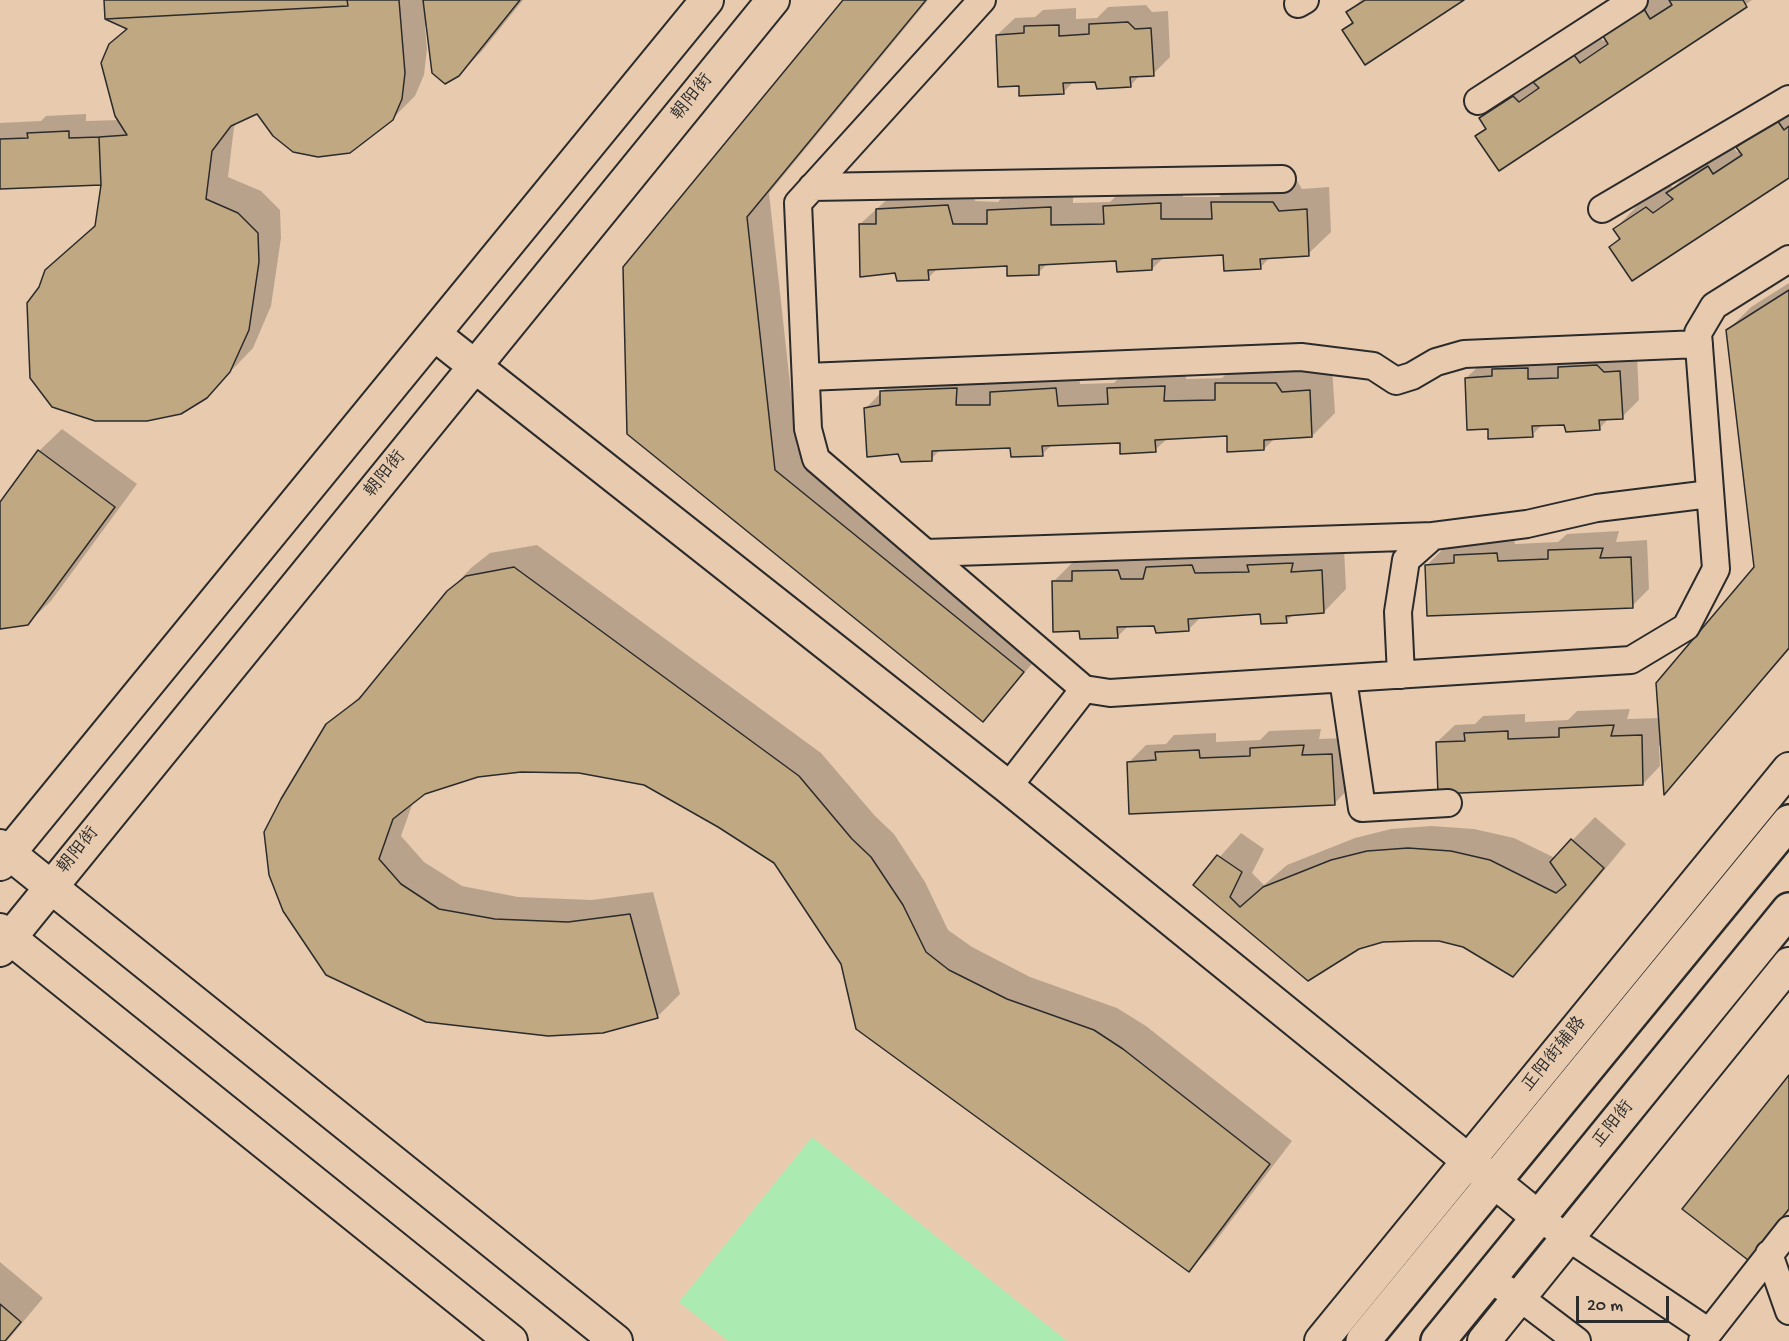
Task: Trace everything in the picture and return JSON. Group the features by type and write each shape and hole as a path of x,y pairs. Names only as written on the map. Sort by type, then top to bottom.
{"main road":[{"path":"1363,1341 1789,822"},
{"name":"正阳街","path":"1438,1341 1789,910"}],"street":[{"path":"616,1341 51,887 3,855 707,0"},
{"name":"朝阳街","path":"3,939 51,887 773,0"},
{"path":"982,0 798,203 808,429 816,459 1084,689 1110,693 1631,660 1686,627 1716,569 1698,333 1714,306 1789,259"},
{"path":"1478,101 1634,0"},
{"path":"1602,209 1789,99"},
{"path":"812,188 1282,179"},
{"path":"434,334 1008,787 1539,1218 1569,1236 1706,1336 1789,1230"},
{"path":"806,377 1301,357 1373,366 1396,381 1412,376 1437,362 1464,354 1699,344"},
{"path":"926,553 1433,536 1527,524 1597,508 1710,494"},
{"path":"1401,675 1398,612 1406,560 1433,536"},
{"path":"1343,679 1362,808 1448,803"},
{"path":"1008,787 1084,689"},
{"name":"正阳街辅路","path":"1321,1341 1789,769"},
{"path":"3,939 511,1341"},
{"path":"1484,1341 1789,964"},
{"path":"1770,1254 1789,1311"},
{"path":"1489,1279 1519,1297 1578,1341"}],"green space":[{"path":"812,1137 1067,1341 728,1341 679,1302"}],"building":[{"path":"104,0 347,0 348,6 105,19"},
{"path":"347,0 399,0 405,73 402,99 393,120 350,153 318,157 293,152 273,136 257,114 231,126 212,151 206,199 238,213 258,233 259,262 249,330 230,372 207,398 181,414 147,421 95,421 52,407 30,378 27,303 39,287 45,270 95,226 101,185 99,137 127,135 115,116 101,63 109,44 127,29 105,19 348,6"},
{"path":"423,0 520,0 459,76 445,84 432,73"},
{"path":"843,0 926,0 747,217 775,470 1024,672 983,722 627,434 623,267"},
{"path":"1365,0 1464,0 1365,65 1342,30 1353,23 1346,12"},
{"path":"1669,0 1743,0 1747,7 1499,171 1475,136 1486,129 1479,118 1513,96 1519,102 1539,88 1533,82 1574,55 1580,63 1608,44 1603,36 1644,9 1650,19 1672,5"},
{"path":"1128,22 1135,29 1151,28 1154,76 1130,77 1131,87 1097,89 1095,82 1063,83 1064,94 1019,96 1019,86 998,87 996,35 1024,33 1024,26 1059,25 1059,36 1089,34 1089,24"},
{"path":"1777,120 1784,130 1789,126 1789,178 1632,281 1609,247 1620,239 1613,229 1646,207 1653,213 1673,199 1666,193 1708,166 1713,174 1742,155 1736,147"},
{"path":"69,131 69,138 99,137 101,185 0,189 0,139 28,138 27,133"},
{"path":"1211,202 1273,202 1279,211 1307,209 1309,256 1260,259 1261,269 1224,271 1223,255 1152,259 1152,270 1117,272 1116,261 1039,265 1039,275 1007,276 1007,266 928,270 929,280 897,281 895,273 860,277 859,224 876,224 876,209 948,205 953,224 987,224 987,210 1051,207 1051,225 1104,224 1103,206 1161,203 1161,219 1212,219"},
{"path":"1789,290 1789,648 1664,795 1656,683 1754,567 1726,330"},
{"path":"1597,365 1604,372 1620,371 1623,419 1599,420 1600,430 1566,432 1564,425 1532,426 1533,437 1488,439 1488,429 1467,430 1465,378 1492,376 1492,369 1528,368 1528,379 1558,378 1558,367"},
{"path":"1215,383 1276,383 1282,392 1310,390 1312,437 1264,440 1264,450 1227,452 1227,436 1155,440 1156,452 1120,454 1120,443 1042,446 1043,456 1011,457 1010,448 932,451 932,461 901,462 898,454 867,457 864,408 880,405 880,391 957,388 956,405 990,405 990,392 1056,388 1058,406 1108,404 1107,388 1165,386 1164,401 1215,400"},
{"path":"38,450 115,507 28,625 0,629 0,502"},
{"path":"1603,548 1600,558 1631,557 1633,608 1427,616 1425,565 1454,563 1454,555 1497,553 1498,561 1548,559 1548,550"},
{"path":"1293,563 1291,572 1322,570 1324,613 1286,616 1287,623 1261,624 1260,614 1188,619 1189,631 1156,633 1154,626 1117,627 1118,638 1080,639 1079,631 1053,632 1052,581 1072,581 1072,571 1118,570 1121,579 1143,579 1146,567 1192,565 1195,573 1249,572 1247,565"},
{"path":"514,567 799,776 852,839 871,857 903,905 926,952 949,970 1007,999 1094,1030 1123,1049 1270,1164 1189,1272 856,1029 841,964 774,863 718,827 644,785 579,773 521,772 478,777 425,794 393,819 379,859 401,884 439,909 495,919 568,922 630,914 658,1018 603,1033 548,1036 426,1022 326,975 283,911 269,875 264,832 326,724 359,699 447,591 466,576"},
{"path":"1614,725 1611,736 1642,735 1643,785 1438,794 1436,742 1465,741 1464,733 1508,731 1508,739 1559,737 1559,728"},
{"path":"1304,745 1302,755 1332,754 1335,805 1129,814 1127,762 1156,760 1155,752 1199,750 1200,758 1250,756 1250,748"},
{"path":"1571,839 1604,868 1513,977 1463,947 1439,941 1414,941 1383,942 1359,949 1308,981 1193,885 1217,855 1242,872 1230,897 1240,907 1263,887 1331,860 1367,851 1408,848 1451,851 1490,860 1556,893 1566,885 1550,862"},
{"path":"1789,1075 1789,1209 1748,1260 1682,1209"},
{"path":"0,1304 21,1322 5,1341 0,1341"}]}
